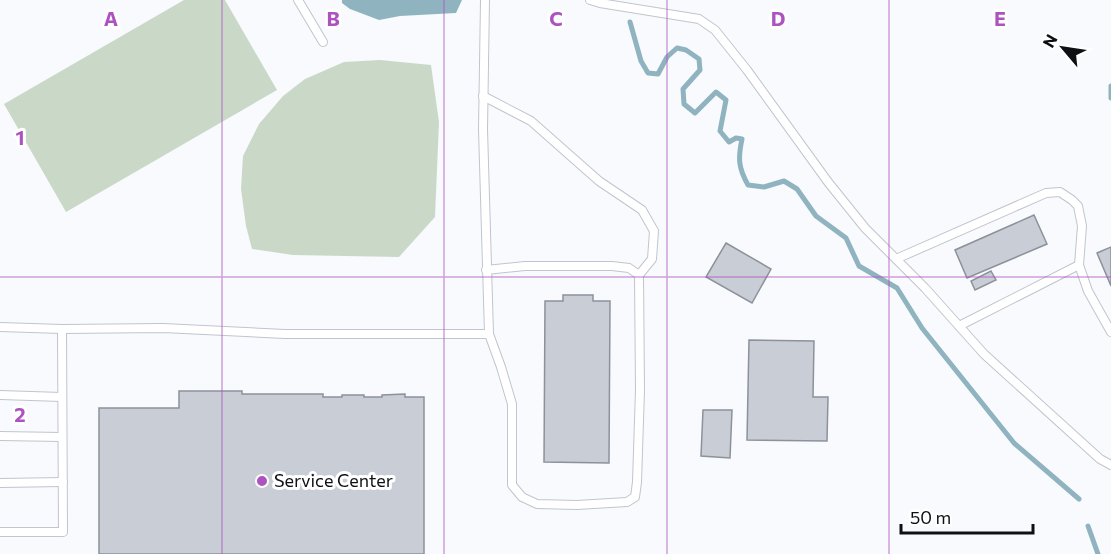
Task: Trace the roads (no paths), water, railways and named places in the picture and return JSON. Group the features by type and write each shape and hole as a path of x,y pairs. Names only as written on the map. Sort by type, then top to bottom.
{"lane":[{"path":"298,0 323,42"},
{"path":"483,96 531,121 599,181 642,210 654,231 652,259 639,275 640,390 637,482 635,497 627,502 577,505 537,504 522,497 512,485 512,404 489,334 483,129 483,96 485,0"},
{"path":"590,0 699,19 715,30 865,228 925,288 984,354 1101,459 1111,465"},
{"path":"896,259 1047,194 1060,192 1078,206 1082,226 1079,265 1088,291 1111,332"},
{"path":"959,326 1079,265"},
{"path":"486,270 525,266 612,266 629,268 639,275"},
{"path":"0,327 163,328 285,334 489,334"},
{"path":"0,532 63,532 62,329"},
{"path":"0,395 62,397"},
{"path":"0,436 62,437"},
{"path":"0,483 63,484"}],"water":[{"path":"342,0 462,0 456,13 400,16 379,20 350,9 342,3"}],"waterway":[{"path":"630,22 641,61 648,73 658,74 667,57 677,48 686,50 699,59 700,70 683,89 684,104 695,113 716,92 726,100 720,131 729,142 736,138 742,139 740,162 748,185 764,187 784,181 797,189 816,216 846,238 859,266 897,288 922,328 1014,443 1079,499"},
{"path":"1111,86 1111,98"},
{"path":"1088,526 1098,554"}],"place":[{"name":"Service Center","path":"262,481"}]}
